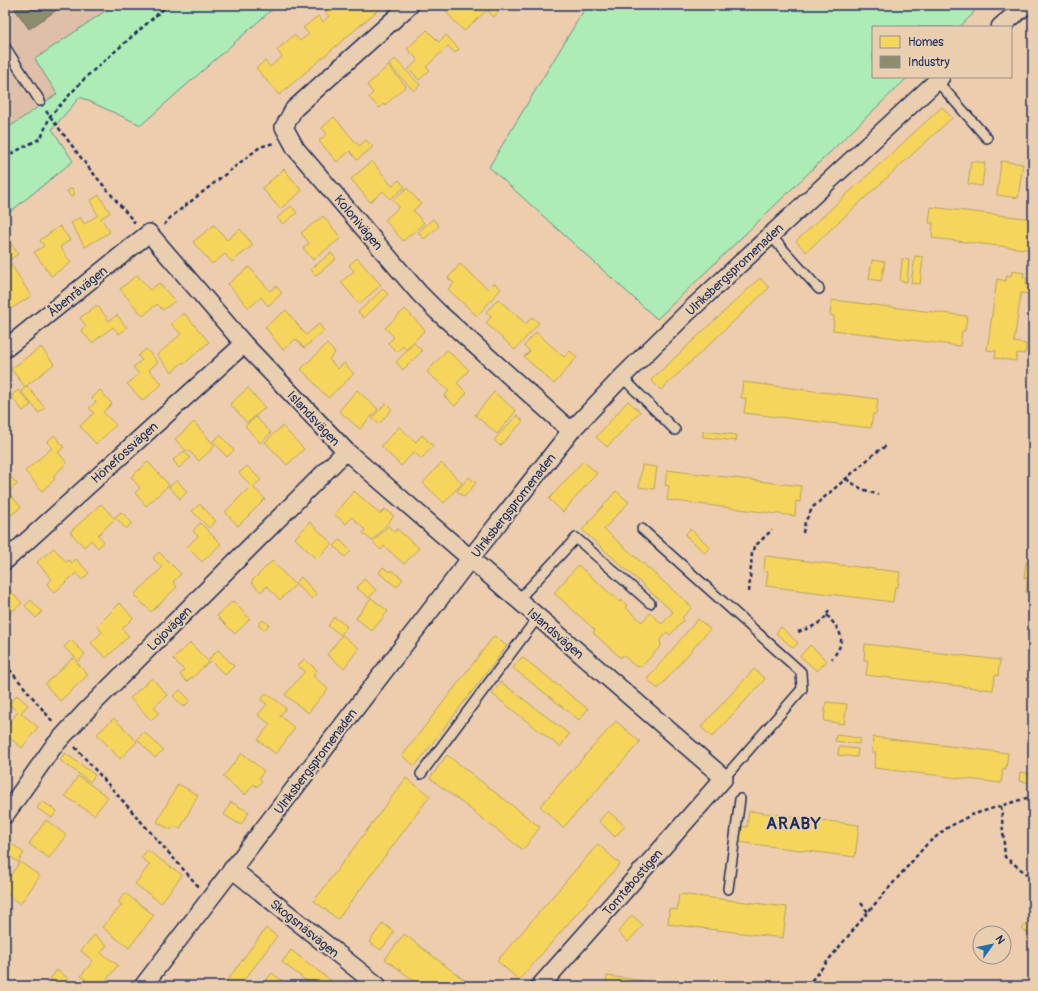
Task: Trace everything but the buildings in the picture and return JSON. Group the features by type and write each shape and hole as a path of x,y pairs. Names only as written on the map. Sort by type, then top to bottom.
{"street":[{"name":"Kolonivägen","path":"410,5 294,109 284,127 296,149 419,293 438,312 571,431"},
{"path":"1001,26 1026,5"},
{"name":"Ulriksbergspromenaden","path":"144,986 470,559 571,431 622,377 688,312 939,79"},
{"name":"Islandsvägen","path":"149,235 244,344 346,451 724,778"},
{"name":"Åbenråvägen","path":"5,349 149,235"},
{"name":"Hönefossvägen","path":"5,561 244,344"},
{"name":"Lojovägen","path":"5,814 53,748 91,706 346,451"},
{"name":"Tomtebostigen","path":"540,986 724,778"},
{"name":"Skogsnäsvägen","path":"232,869 378,986"}],"lane":[{"path":"5,47 40,101"},
{"path":"939,79 987,138"},
{"path":"770,235 820,289"},
{"path":"622,377 675,430"},
{"path":"642,529 800,672 802,689 724,778"},
{"path":"518,600 576,538 650,603"},
{"path":"421,774 538,617"},
{"path":"728,889 740,799"}],"path":[{"path":"5,157 41,138 50,116 87,76 168,5"},
{"path":"40,101 88,167 149,235 260,147 275,143 296,149"},
{"path":"803,533 805,522 813,507 875,452 886,446"},
{"path":"846,479 860,488 878,495"},
{"path":"749,592 752,553 754,548 772,530"},
{"path":"798,632 814,627 822,622 829,610"},
{"path":"827,615 840,631 842,638 838,651 832,659"},
{"path":"5,664 64,735 210,899"},
{"path":"807,986 927,844 947,828 971,815 1033,796"},
{"path":"1001,806 1005,857 1033,879"},
{"path":"861,903 868,912"}],"shaded area":[{"path":"5,5 114,5 35,59 57,94 5,130"}],"green space":[{"path":"114,5 277,5 141,125 80,97 52,129 73,161 5,216 5,130 57,94 35,59"},
{"path":"589,5 978,5 971,16 960,26 872,26 872,78 907,78 657,319 489,167 584,10"}],"district":[{"name":"ARABY","path":"794,823"}]}
